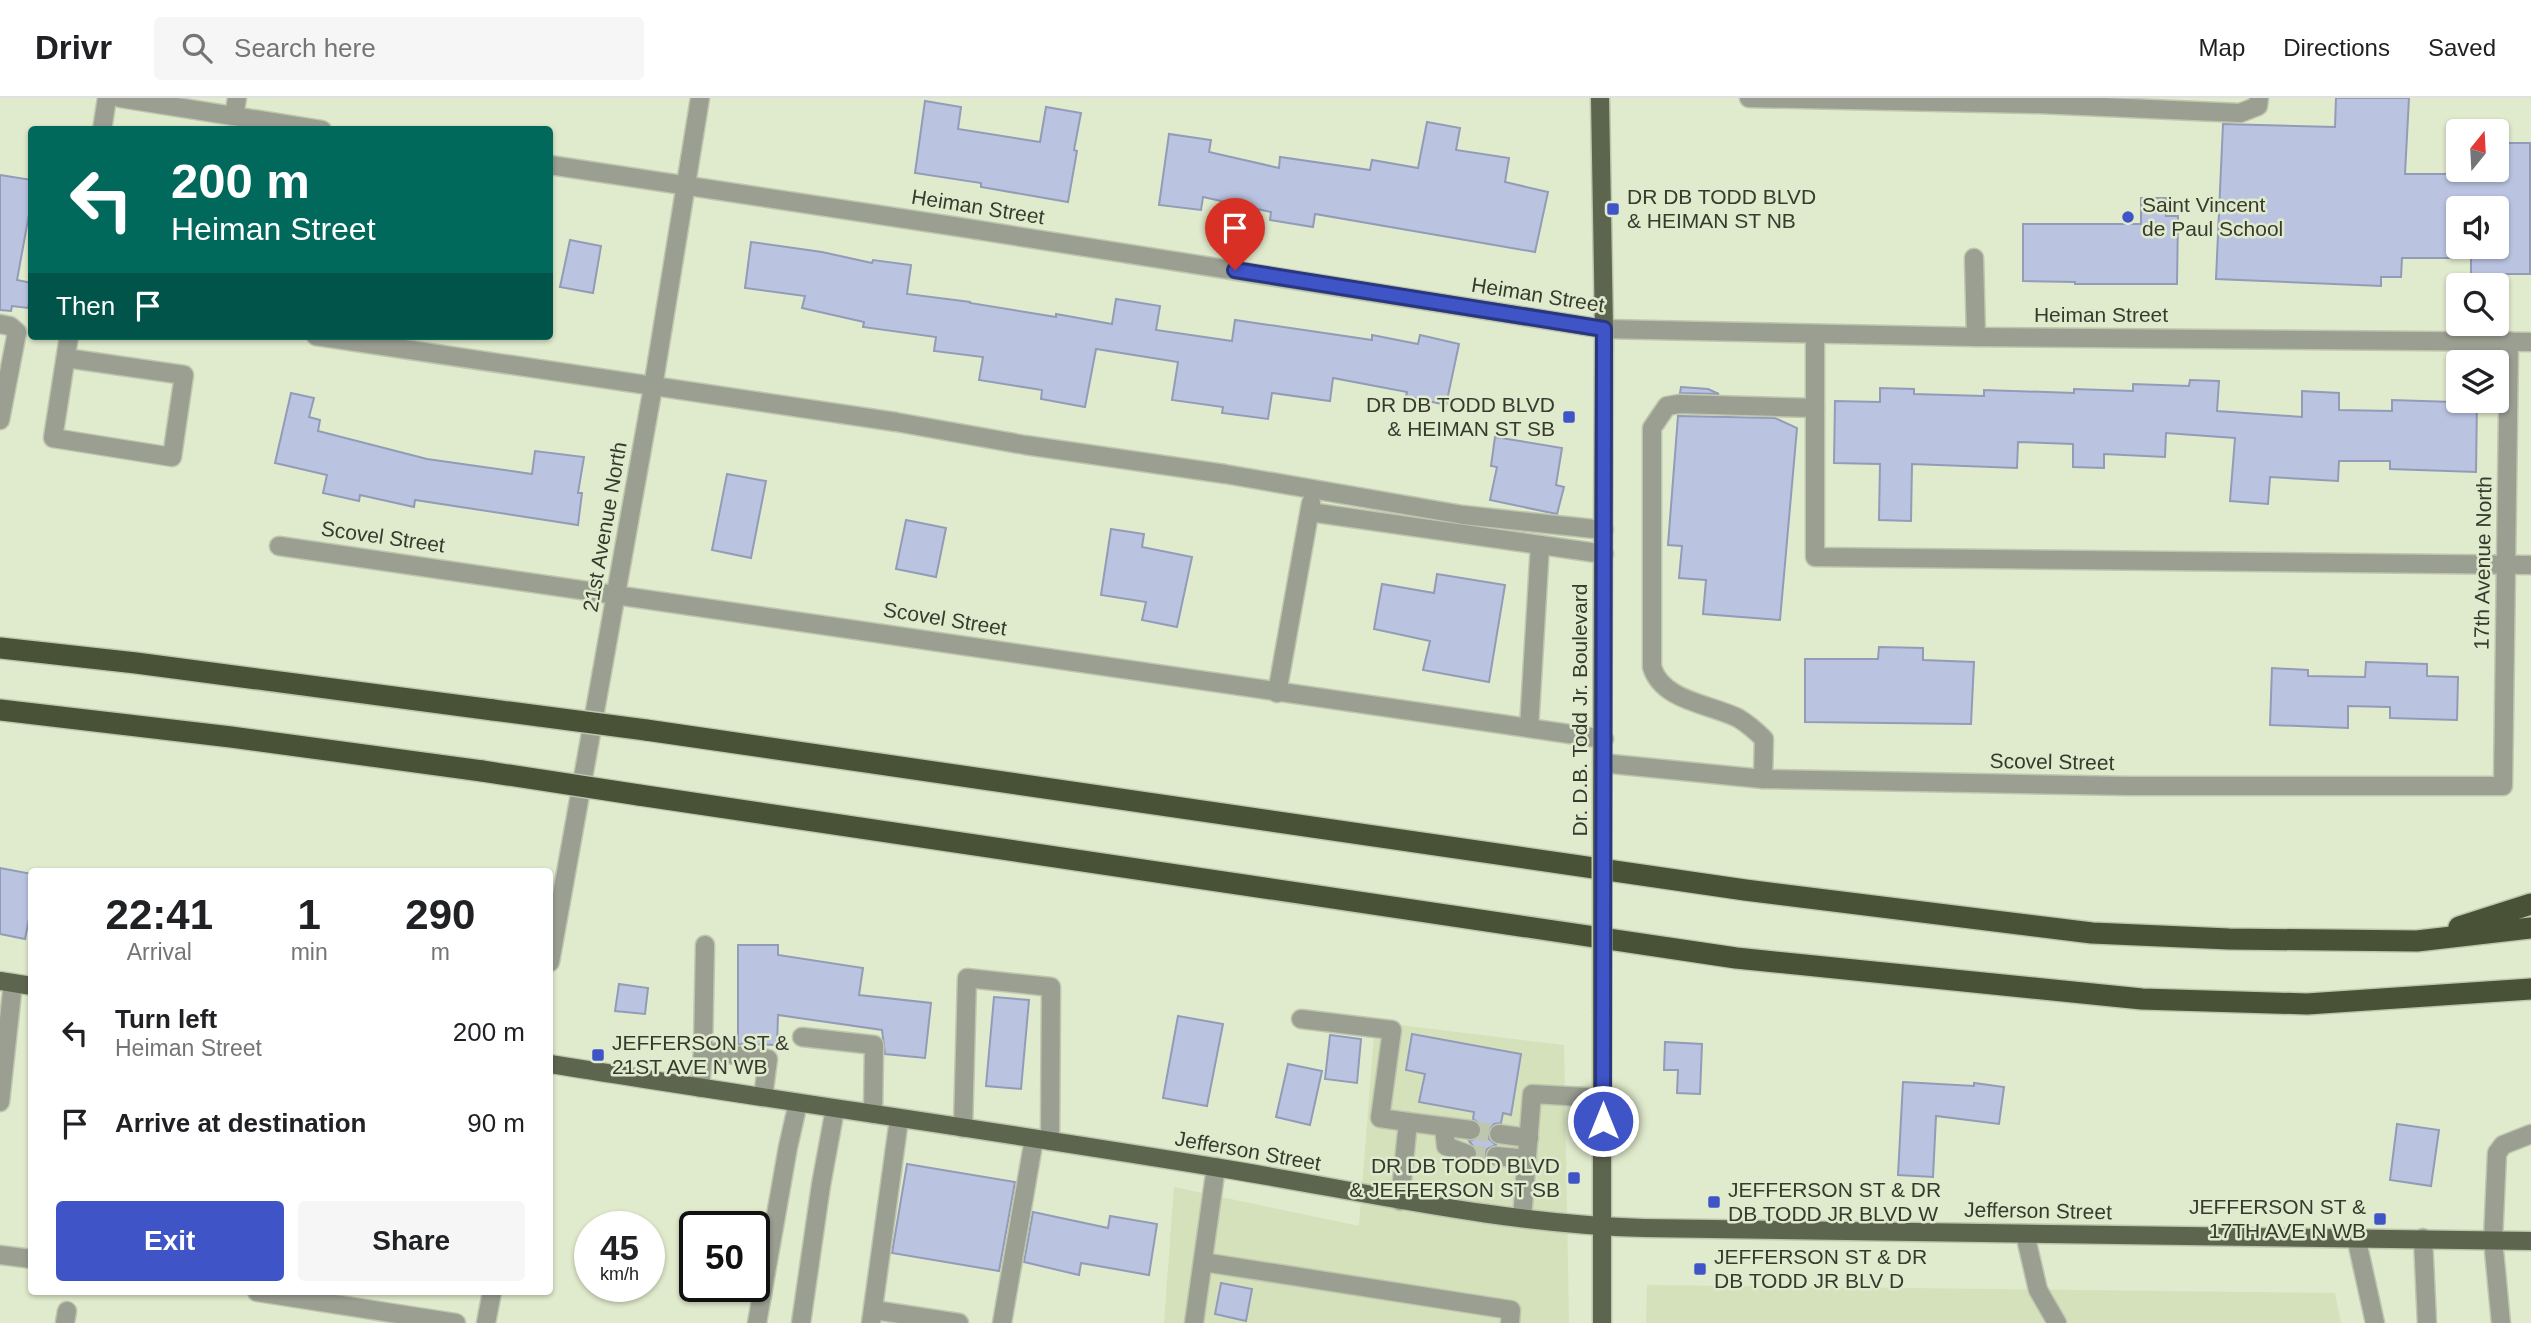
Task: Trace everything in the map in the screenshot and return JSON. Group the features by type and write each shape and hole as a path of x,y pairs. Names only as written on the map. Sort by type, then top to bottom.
{"highway":[{"path":"0,648 136,663 646,730 1718,886 2092,933 2229,939 2417,941 2531,928"},
{"path":"0,710 120,723 482,771 1736,958 2142,999 2307,1004 2531,989"},
{"path":"2417,941 2531,904"}],"main road":[{"name":"Dr. D.B. Todd Jr. Boulevard","path":"1600,98 1604,329 1602,1323"},
{"path":"6,982 28,985"},
{"name":"Jefferson Street","path":"553,1064 1216,1167 1400,1200 1604,1227 2531,1241"}],"street":[{"path":"103,126 107,98"},
{"path":"120,98 236,107 307,126"},
{"name":"21st Avenue North","path":"553,945 653,387 700,98"},
{"path":"1749,98 2038,104 2240,113 2258,106 2259,98"},
{"name":"Heiman Street","path":"553,165 1604,329 1976,337 2531,342"},
{"path":"1974,258 1976,337"},
{"path":"0,324 10,326 17,332 0,420"},
{"path":"1815,334 1815,557 2531,565"},
{"path":"66,358 184,375 172,457 53,438 68,340"},
{"path":"342,340 844,414 1463,515 1604,530"},
{"name":"17th Avenue North","path":"2503,786 2509,341"},
{"path":"1763,779 1764,739 1738,718 1691,701 1665,687 1655,677 1652,667 1652,428 1667,406 1679,404 1815,408"},
{"path":"1277,692 1314,490"},
{"path":"1310,512 1604,554"},
{"path":"1529,728 1540,545"},
{"name":"Scovel Street","path":"279,546 616,592 1604,739"},
{"name":"Scovel Street","path":"1602,763 1763,779 2128,786 2503,786"},
{"path":"700,1088 705,945"},
{"path":"963,1128 967,978 1051,987 1042,1140 1002,1323"},
{"path":"0,1102 6,982"},
{"path":"1301,1019 1392,1030 1380,1118 1471,1130"},
{"path":"802,1037 874,1045 873,1114"},
{"path":"703,1051 768,1059 763,1097"},
{"path":"1522,1218 1532,1094 1603,1098"},
{"path":"757,1323 798,1103"},
{"path":"801,1323 835,1109"},
{"path":"899,1119 873,1316 959,1323"},
{"path":"1400,1200 1408,1122"},
{"path":"1444,1127 1446,1146 1467,1154"},
{"path":"1499,1134 1529,1138"},
{"path":"2501,1323 2493,1240 2497,1153 2503,1145 2531,1134"},
{"path":"1496,1156 1527,1159"},
{"path":"1194,1323 1216,1167"},
{"path":"2025,1234 2038,1290 2057,1323"},
{"path":"2356,1237 2375,1323"},
{"path":"2423,1238 2427,1323"},
{"path":"0,1255 28,1258"},
{"path":"1203,1262 1511,1310 1510,1323"},
{"path":"276,1295 456,1323"},
{"path":"486,1323 491,1295"}],"shaded area":[{"path":"1375,1022 1564,1045 1569,1323 1164,1323 1174,1187 1359,1226"},
{"path":"1647,1285 2335,1293 2341,1323 1646,1323"}],"building":[{"path":"2336,98 2409,98 2405,174 2446,174 2446,182 2510,182 2510,143 2530,143 2530,274 2471,273 2471,259 2509,259 2509,196 2446,196 2446,258 2402,258 2401,277 2381,277 2381,286 2216,279 2223,124 2335,127"},
{"path":"925,101 961,107 958,129 1040,142 1046,107 1081,113 1068,202 981,187 981,183 915,173"},
{"path":"1427,122 1460,128 1456,150 1509,158 1505,182 1548,192 1535,252 1315,214 1313,227 1270,220 1271,212 1203,197 1201,210 1159,205 1169,134 1211,140 1209,152 1279,168 1280,157 1370,170 1372,160 1418,168"},
{"path":"0,175 28,179 28,220 17,280 28,282 28,308 12,306 11,311 0,310"},
{"path":"2141,198 2166,198 2166,216 2178,216 2177,284 2023,281 2023,224 2141,224"},
{"path":"570,240 601,246 593,293 560,287"},
{"path":"751,242 822,252 872,263 873,260 911,265 907,294 1056,317 1056,314 1112,324 1116,299 1160,306 1156,330 1232,341 1235,320 1372,340 1372,335 1418,344 1420,335 1459,344 1446,405 1406,396 1407,392 1333,378 1330,401 1272,393 1268,419 1222,413 1223,407 1172,400 1178,362 1096,349 1085,407 1041,399 1042,390 979,380 983,357 934,351 936,337 863,327 864,322 802,308 805,296 745,288"},
{"path":"2190,380 2219,381 2217,411 2302,417 2302,391 2339,393 2339,410 2392,411 2392,400 2446,402 2446,413 2477,413 2476,472 2390,469 2390,461 2339,461 2338,481 2270,477 2268,504 2230,501 2235,438 2166,433 2165,457 2104,454 2104,468 2073,467 2073,444 2018,442 2017,468 1912,464 1911,521 1879,520 1880,464 1834,463 1835,401 1880,402 1880,388 1914,389 1914,394 1984,396 1984,390 2074,393 2074,389 2133,391 2133,384 2189,386"},
{"path":"1681,387 1708,389 1719,394 1680,393"},
{"path":"291,393 314,398 309,417 320,420 318,431 427,459 532,474 535,451 584,457 578,493 582,493 578,525 415,500 414,507 360,495 359,501 323,493 327,475 275,463"},
{"path":"1678,416 1775,418 1797,428 1780,620 1703,614 1706,580 1679,578 1682,546 1668,545"},
{"path":"1495,437 1562,448 1556,485 1564,487 1557,514 1490,500 1497,467 1491,466"},
{"path":"727,474 766,481 751,558 712,550"},
{"path":"906,520 946,528 936,577 896,569"},
{"path":"1111,529 1144,534 1142,547 1192,557 1177,627 1142,620 1146,602 1101,595"},
{"path":"1437,574 1505,585 1489,682 1423,670 1430,641 1374,629 1382,584 1434,593"},
{"path":"1879,647 1923,648 1923,660 1974,662 1971,724 1805,722 1805,659 1878,659"},
{"path":"2366,662 2427,664 2427,676 2458,677 2457,720 2390,718 2390,707 2348,706 2348,728 2270,725 2272,668 2308,670 2308,676 2365,677"},
{"path":"0,868 28,873 28,924 25,939 0,934"},
{"path":"738,945 778,945 778,955 863,968 859,995 931,1003 925,1058 885,1054 882,1030 778,1015 777,1045 738,1044"},
{"path":"619,984 648,988 645,1014 615,1011"},
{"path":"994,997 1029,1000 1021,1089 986,1086"},
{"path":"1178,1016 1223,1024 1207,1106 1163,1098"},
{"path":"1412,1034 1521,1054 1511,1115 1503,1113 1501,1123 1494,1124 1488,1132 1489,1139 1496,1145 1487,1149 1485,1154 1489,1165 1474,1162 1478,1152 1469,1141 1480,1137 1482,1131 1481,1125 1473,1119 1474,1112 1419,1102 1425,1074 1406,1070"},
{"path":"1330,1035 1361,1039 1357,1083 1325,1079"},
{"path":"1665,1042 1702,1044 1700,1094 1677,1093 1678,1070 1664,1070"},
{"path":"1288,1064 1322,1071 1310,1125 1276,1117"},
{"path":"1903,1082 1974,1086 1974,1083 2004,1087 1999,1124 1936,1116 1933,1177 1898,1175"},
{"path":"2397,1124 2439,1130 2431,1186 2390,1180"},
{"path":"907,1164 1015,1182 999,1271 892,1253"},
{"path":"1033,1212 1108,1228 1110,1216 1157,1224 1149,1275 1081,1263 1079,1275 1024,1262"},
{"path":"1221,1283 1252,1289 1246,1321 1215,1314"}],"tunnel":[{"path":"1471,1130 1499,1134"},
{"path":"1467,1154 1496,1156"}],"place":[{"name":"DR DB TODD BLVD & HEIMAN ST NB","path":"1613,209"},
{"name":"Saint Vincent de Paul School","path":"2128,217"},
{"name":"DR DB TODD BLVD & HEIMAN ST SB","path":"1569,417"},
{"name":"JEFFERSON ST & 21ST AVE N WB","path":"598,1055"},
{"name":"DR DB TODD BLVD & JEFFERSON ST SB","path":"1574,1178"},
{"name":"JEFFERSON ST & DR DB TODD JR BLVD W","path":"1714,1202"},
{"name":"JEFFERSON ST & 17TH AVE N WB","path":"2380,1219"},
{"name":"JEFFERSON ST & DR DB TODD JR BLV D","path":"1700,1269"}],"route":[{"path":"1235,270 1604,329 1603,1121"}]}
